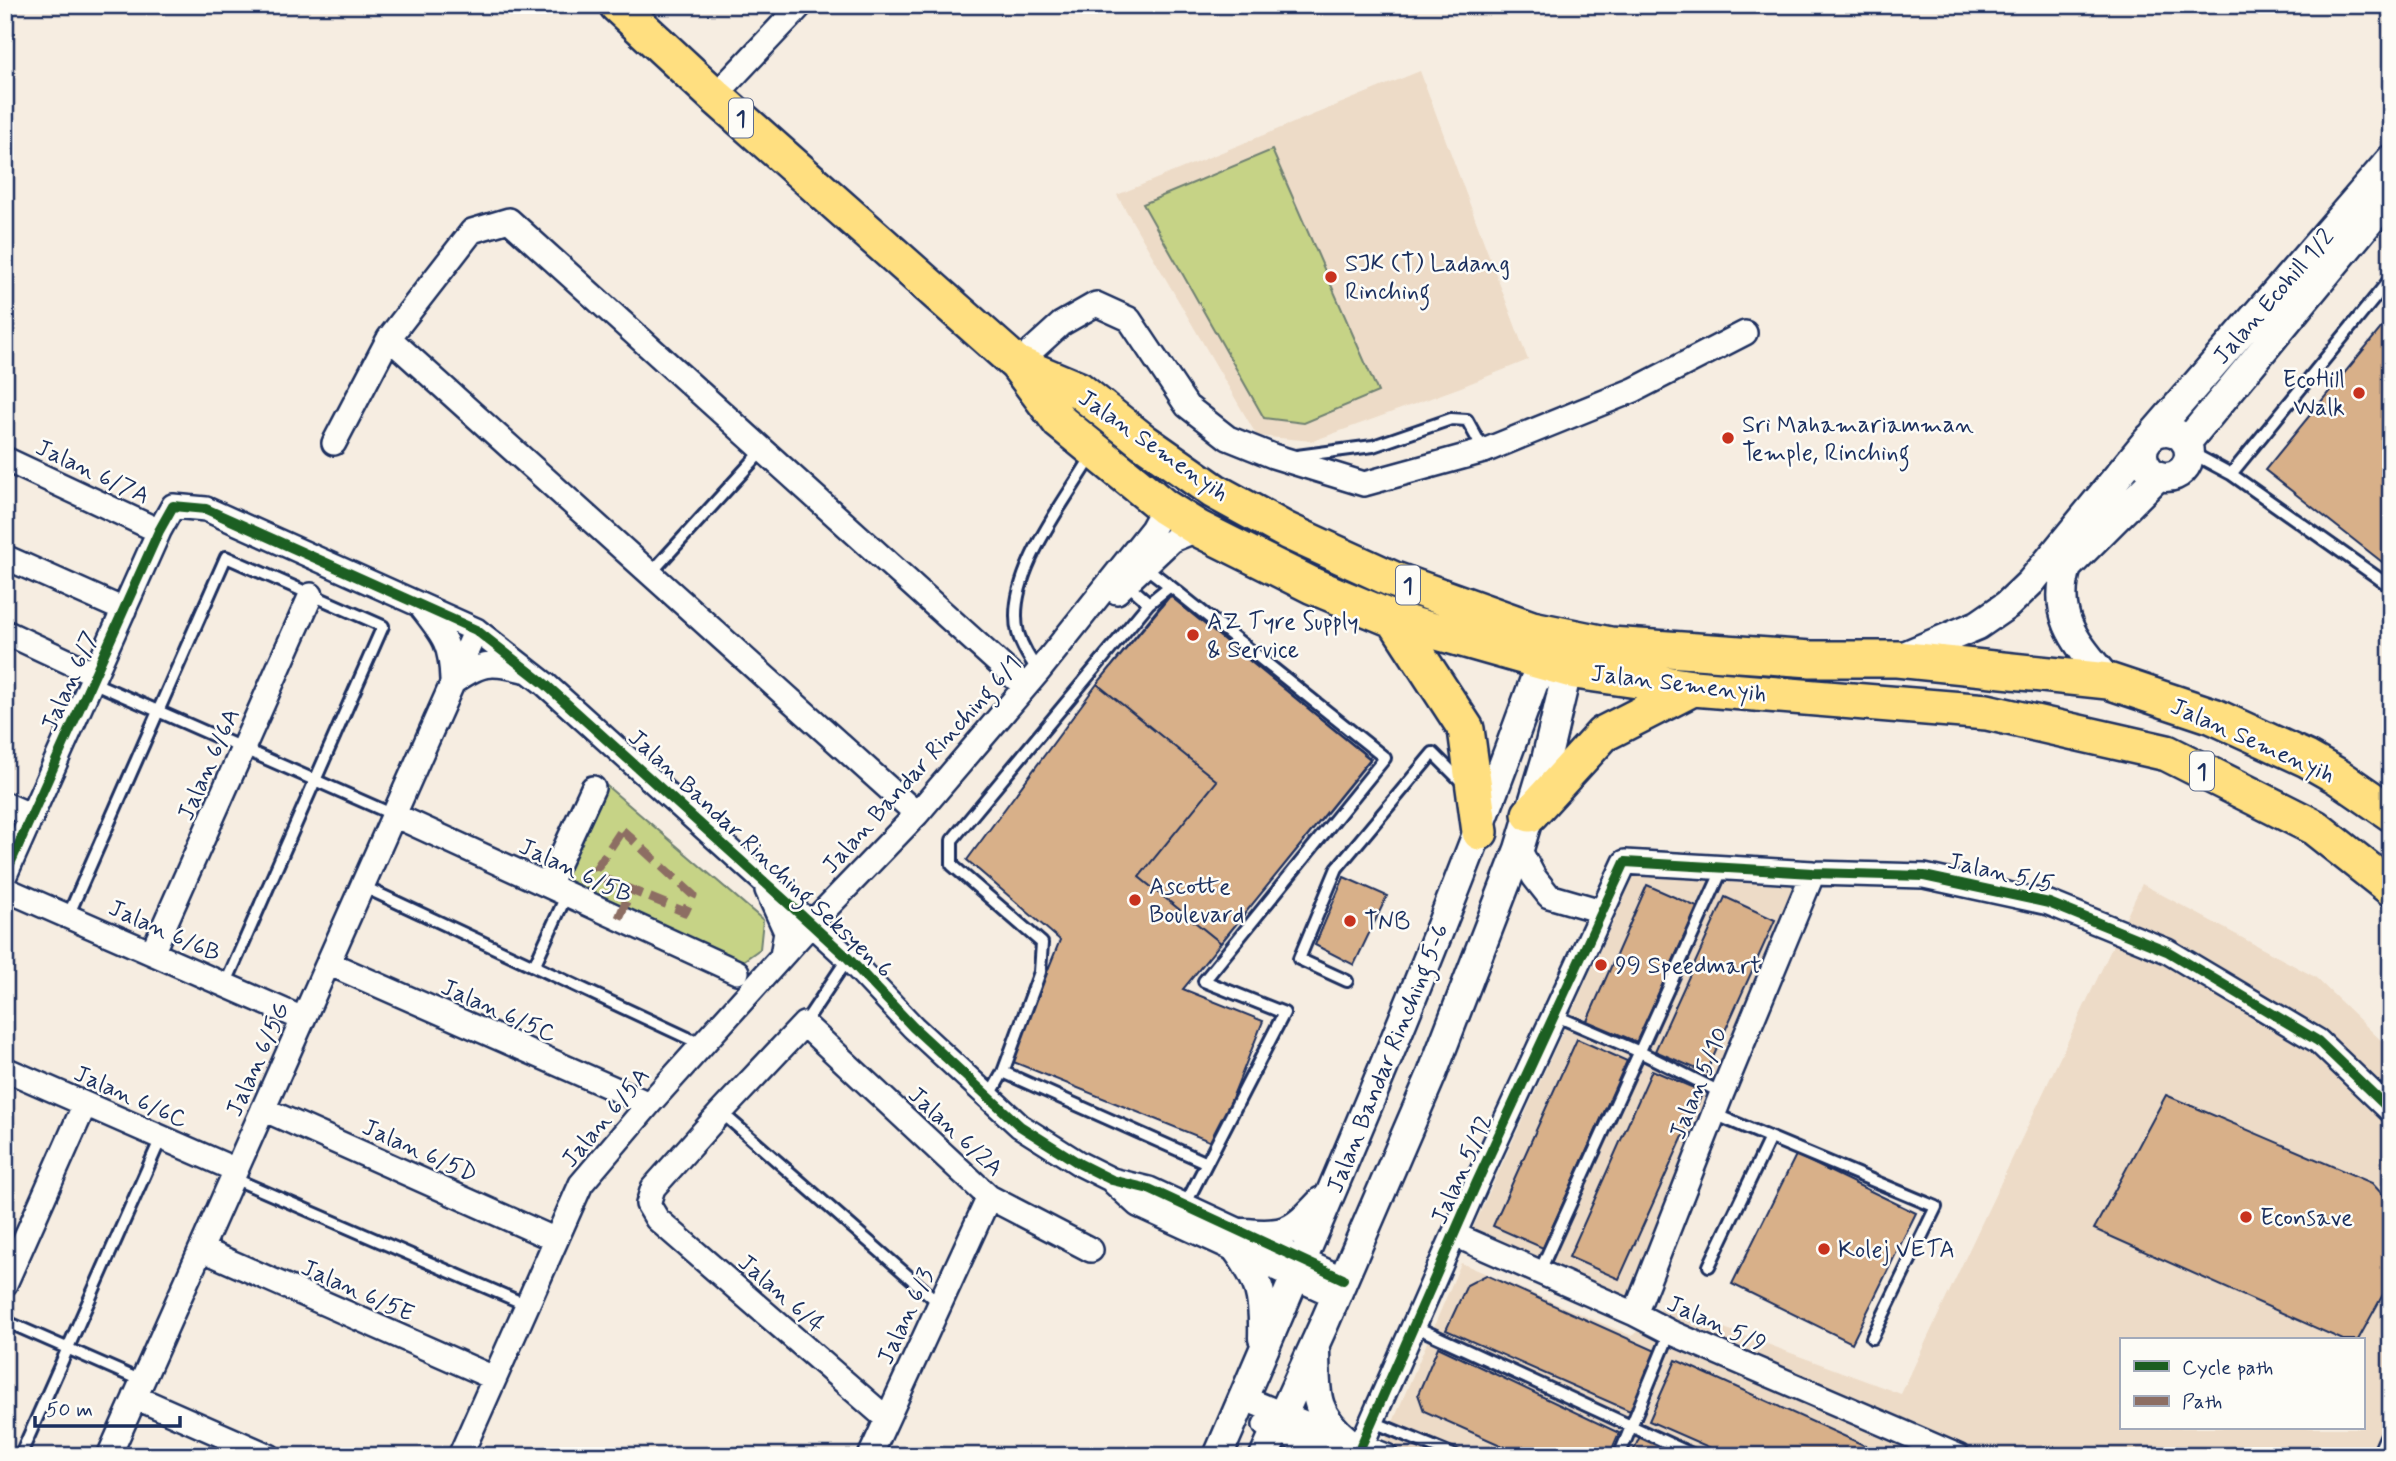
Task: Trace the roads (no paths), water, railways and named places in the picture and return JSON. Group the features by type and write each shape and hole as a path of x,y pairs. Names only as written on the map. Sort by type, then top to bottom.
{"main road":[{"name":"Jalan Semenyih","path":"617,5 715,96 1017,364 1060,422 1164,507 1199,529 1313,586 1395,620 1575,671 1693,688 1987,712 2167,754 2314,827 2391,888"},
{"name":"Jalan Semenyih","path":"1017,364 1079,390 1144,442 1214,491 1287,531 1392,579 1532,629 1610,645 1811,659 1897,659 2108,681 2213,716 2307,759 2391,813"},
{"path":"1395,620 1466,729 1480,832"},
{"path":"1530,814 1603,734 1693,688"}],"street":[{"path":"715,96 801,5"},
{"name":"Jalan Ecohill 1/2","path":"1897,659 1978,625 2007,606 2031,582 2150,438 2391,159"},
{"name":"Jalan Ecohill 1/2","path":"2108,681 2078,643 2067,621 2061,604 2067,567 2158,476 2171,478 2183,471 2189,463 2189,447 2391,195"},
{"path":"334,443 389,338 472,231 509,220 763,450 1031,679"},
{"path":"1017,364 1061,324 1097,304 1129,319 1187,406 1228,438 1280,459 1364,484 1484,451 1634,390 1745,332"},
{"path":"389,338 917,814"},
{"path":"2158,476 2147,469 2142,456 2150,438 2168,430 2180,434 2189,447"},
{"name":"Jalan 6/7A","path":"5,459 159,531"},
{"name":"Jalan 6/7","path":"5,875 159,531 173,506"},
{"name":"Jalan Bandar Rinching Seksyen 6","path":"173,506 206,509 476,630 545,684 811,924 848,958 913,1027 1020,1126 1080,1164 1112,1180 1149,1189 1185,1205 1239,1240"},
{"name":"Jalan Bandar Rinching 6/1","path":"811,924 917,814 1066,636 1152,529 1164,507"},
{"name":"Jalan Bandar Rinching 6/1","path":"1066,636 1090,620 1172,540 1199,529"},
{"path":"5,557 124,610"},
{"name":"Jalan 6/6A","path":"152,953 312,595"},
{"name":"Jalan 6/5G","path":"419,605 442,633 452,655 452,684"},
{"name":"Jalan Bandar Rinching 5-6","path":"1264,1456 1432,1074 1519,849 1564,684 1557,666 1532,629"},
{"name":"Jalan 6/5G","path":"109,1456 476,630"},
{"path":"5,632 93,678"},
{"name":"Jalan Bandar Rinching 5-6","path":"1218,1456 1335,1187 1480,832 1535,679 1557,666 1610,645"},
{"path":"452,684 474,668 496,663 528,671"},
{"path":"558,890 593,788"},
{"path":"5,804 32,816"},
{"name":"Jalan 6/5B","path":"394,815 737,972"},
{"path":"1519,849 1534,877 1549,896 1601,911"},
{"name":"Jalan 5/12","path":"1348,1447 1370,1421 1625,862"},
{"name":"Jalan 5/5","path":"1625,862 1813,873 1924,876 2049,903 2166,951 2318,1041 2391,1111"},
{"name":"Jalan 5/10","path":"1635,1314 1813,873"},
{"path":"760,878 786,932 782,956 802,949 824,949 848,958"},
{"name":"Jalan 6/6B","path":"5,889 303,1019"},
{"name":"Jalan 6/5A","path":"460,1456 581,1184 811,924"},
{"name":"Jalan 6/5C","path":"328,963 649,1104"},
{"path":"721,1112 804,1024"},
{"name":"Jalan 6/2A","path":"804,1024 989,1197 1091,1250"},
{"name":"Jalan 6/6C","path":"5,1069 161,1138 234,1174"},
{"path":"5,1284 85,1104"},
{"name":"Jalan 6/5D","path":"263,1109 556,1240"},
{"name":"Jalan 6/4","path":"721,1112 653,1188 648,1203 657,1219 887,1419"},
{"name":"Jalan Bandar Rinching Seksyen 6","path":"1112,1180 1138,1205 1239,1240 1340,1288"},
{"path":"1263,1351 1264,1302 1239,1240 1292,1230 1301,1224 1335,1187"},
{"name":"Jalan 6/3","path":"870,1456 989,1197"},
{"name":"Jalan 5/9","path":"1455,1235 1670,1332 1958,1456"},
{"name":"Jalan 6/5E","path":"201,1249 494,1378"},
{"path":"1315,1344 1316,1393 1320,1410 1330,1427 1348,1447"},
{"path":"139,1389 269,1456"},
{"path":"1240,1405 1279,1423 1348,1447 1386,1456"},
{"path":"2384,1456 2391,1440"}],"lane":[{"path":"2231,474 2391,278"},
{"path":"1280,459 1373,446 1451,419 1467,420 1484,451"},
{"path":"2189,447 2391,587"},
{"path":"650,574 763,450"},
{"path":"1031,679 1017,631 1020,587 1029,562 1095,451"},
{"path":"68,916 226,557 383,626 225,985"},
{"path":"1144,566 1385,758 1204,981 1284,1013 1185,1205"},
{"path":"1126,583 1149,603"},
{"path":"989,1097 1003,1072 1040,972 1042,943 952,865 952,840 1149,603 1170,586"},
{"path":"93,678 158,711 394,815"},
{"path":"1347,981 1299,959 1337,868 1433,753 1475,796"},
{"path":"1539,1273 1723,866"},
{"path":"362,886 703,1045"},
{"path":"534,966 558,890"},
{"path":"804,1024 848,958"},
{"path":"1554,1015 1640,1052 1770,1138 1936,1207 1872,1338"},
{"path":"1003,1072 1205,1162"},
{"path":"721,1112 940,1304"},
{"path":"20,1456 161,1138"},
{"path":"1709,1266 1770,1138"},
{"path":"234,1174 527,1305"},
{"path":"5,1321 67,1349 139,1389"},
{"path":"1414,1326 1696,1456"},
{"path":"1619,1456 1670,1332"},
{"path":"1370,1421 1456,1456"}],"place":[{"name":"SJK (T) Ladang Rinching","path":"1331,277"},
{"name":"EcoHill Walk","path":"2359,393"},
{"name":"Sri Mahamariamman Temple, Rinching","path":"1728,438"},
{"name":"AZ Tyre Supply & Service","path":"1193,635"},
{"name":"Ascotte Boulevard","path":"1135,900"},
{"name":"TNB","path":"1350,921"},
{"name":"99 Speedmart","path":"1601,965"},
{"name":"Econsave","path":"2246,1217"},
{"name":"Kolej VETA","path":"1824,1249"}]}
